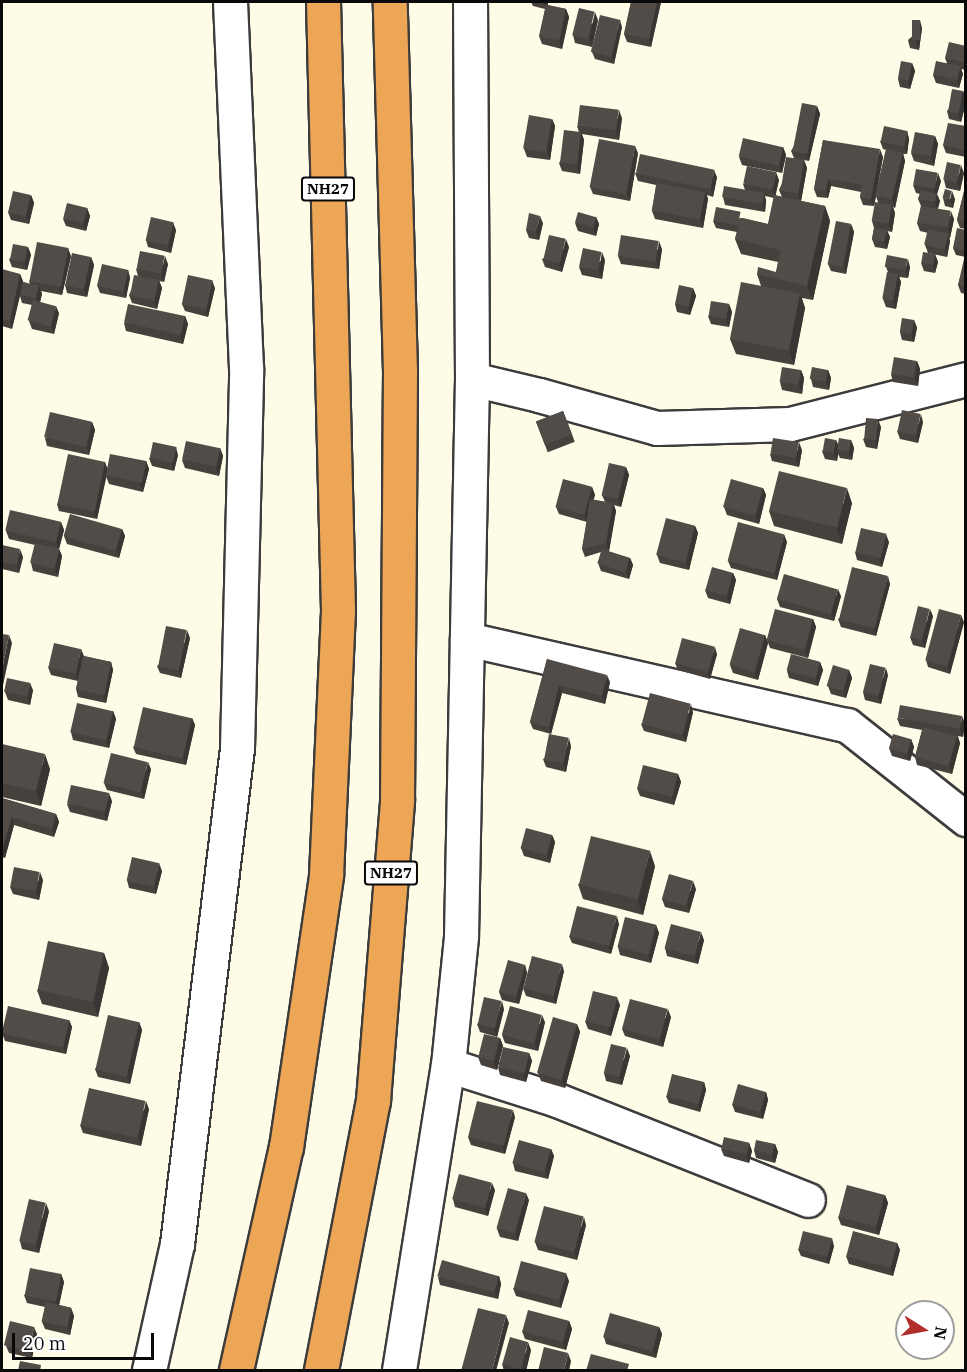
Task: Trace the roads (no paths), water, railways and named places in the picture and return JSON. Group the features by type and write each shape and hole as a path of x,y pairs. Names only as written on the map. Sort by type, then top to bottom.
{"highway":[{"name":"NH27","path":"236,1371 286,1147 326,875 338,610 323,2"},
{"name":"NH27","path":"321,1371 373,1100 397,801 400,371 390,2"}],"street":[{"path":"149,1371 177,1244 237,748 246,368 230,2"},
{"path":"399,1371 448,1065 461,936 468,639 467,530 472,379 470,2"},
{"path":"472,379 539,394 657,428 790,424 966,379"},
{"path":"468,639 847,725 966,819"},
{"path":"448,1065 557,1100 808,1200"}]}
